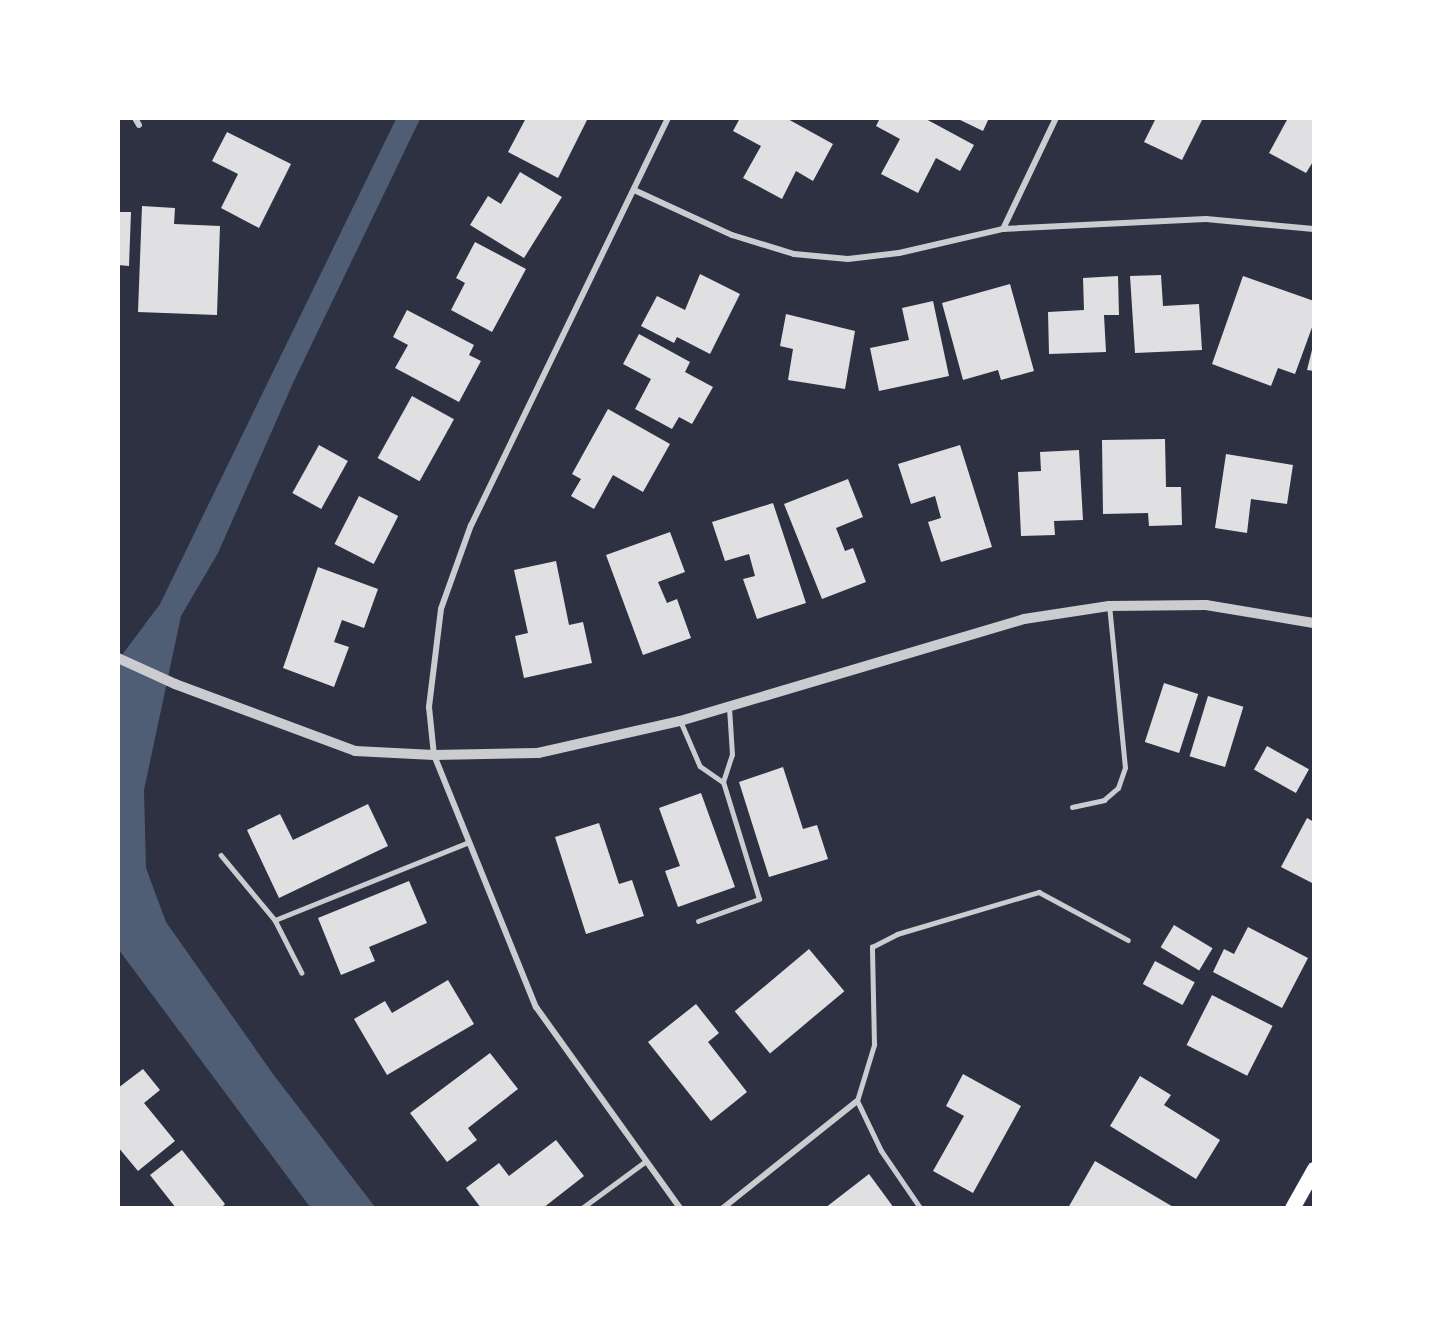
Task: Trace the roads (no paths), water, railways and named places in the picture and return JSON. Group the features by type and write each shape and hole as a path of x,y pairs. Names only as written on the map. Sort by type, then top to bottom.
{"main road":[{"path":"1292,1208 1314,1169"}],"street":[{"path":"668,118 471,525 441,609 433,657 429,707 434,755 536,1007 680,1208"},
{"path":"1003,229 1056,118"},
{"path":"634,190 732,236 794,254 848,259 899,253 1003,229 1206,219 1314,229"},
{"path":"118,658 175,684 355,751 434,755 538,753 680,721 1013,622 1109,606 1206,605 1314,623"},
{"path":"723,1208 857,1101"}],"lane":[{"path":"1072,807 1104,800 1118,788 1125,768 1109,606"},
{"path":"698,921 759,899 723,782 732,755 729,707"},
{"path":"680,721 700,766 723,782"},
{"path":"275,920 469,842"},
{"path":"221,855 275,920 302,973"},
{"path":"920,1208 880,1151 857,1101 874,1045 872,947 897,934 1039,892 1128,940"},
{"path":"582,1208 646,1161"}],"water":[{"path":"396,119 420,119 293,383 218,553 181,616 144,790 146,868 166,922 273,1074 375,1207 310,1207 119,950 119,659 160,604"}]}
